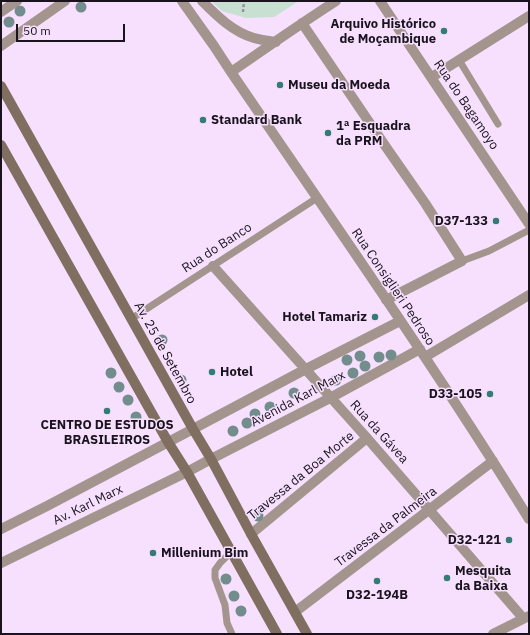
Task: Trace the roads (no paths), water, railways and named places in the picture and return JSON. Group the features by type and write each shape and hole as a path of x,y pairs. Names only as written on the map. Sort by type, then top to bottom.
{"main road":[{"name":"Av. 25 de Setembro","path":"1,86 307,634"},
{"path":"1,145 168,442 187,472 277,634"}],"street":[{"path":"1,12 17,1"},
{"path":"1,46 66,1"},
{"name":"Rua Consiglieri Pedroso","path":"182,1 400,320 493,461 529,519"},
{"path":"202,1 214,14 233,29 254,38 276,42"},
{"path":"231,72 336,1"},
{"name":"Rua do Bagamoyo","path":"380,1 529,224"},
{"path":"432,77 529,16"},
{"path":"302,23 425,203 462,261 386,300"},
{"name":"Rua da Gávea","path":"213,266 526,617"},
{"name":"Avenida Karl Marx","path":"187,472 330,398 422,353 529,295"},
{"name":"Avenida Karl Marx","path":"168,442 400,320"},
{"name":"Travessa da Boa Morte","path":"251,534 367,438"},
{"name":"Av. Karl Marx","path":"1,529 54,503 168,442"},
{"name":"Travessa da Palmeira","path":"295,612 493,461"},
{"name":"Av. Karl Marx","path":"1,563 187,472"},
{"path":"493,634 526,617"}],"lane":[{"path":"459,60 498,124"},
{"name":"Rua do Banco","path":"131,319 317,198"},
{"path":"462,261 489,251 529,230"},
{"path":"231,552 214,570 215,578 225,605 227,624 232,634"}],"place":[{"name":"Arquivo Histórico de Moçambique","path":"444,31"},
{"name":"Museu da Moeda","path":"280,85"},
{"name":"Standard Bank","path":"203,120"},
{"name":"1ª Esquadra da PRM","path":"328,133"},
{"name":"D37-133","path":"496,221"},
{"name":"Hotel Tamariz","path":"375,317"},
{"name":"Hotel","path":"212,372"},
{"name":"D33-105","path":"490,394"},
{"name":"CENTRO DE ESTUDOS BRASILEIROS","path":"107,411"},
{"name":"D32-121","path":"509,540"},
{"name":"Millenium Bim","path":"153,553"},
{"name":"Mesquita da Baixa","path":"447,578"},
{"name":"D32-194B","path":"377,581"}]}
